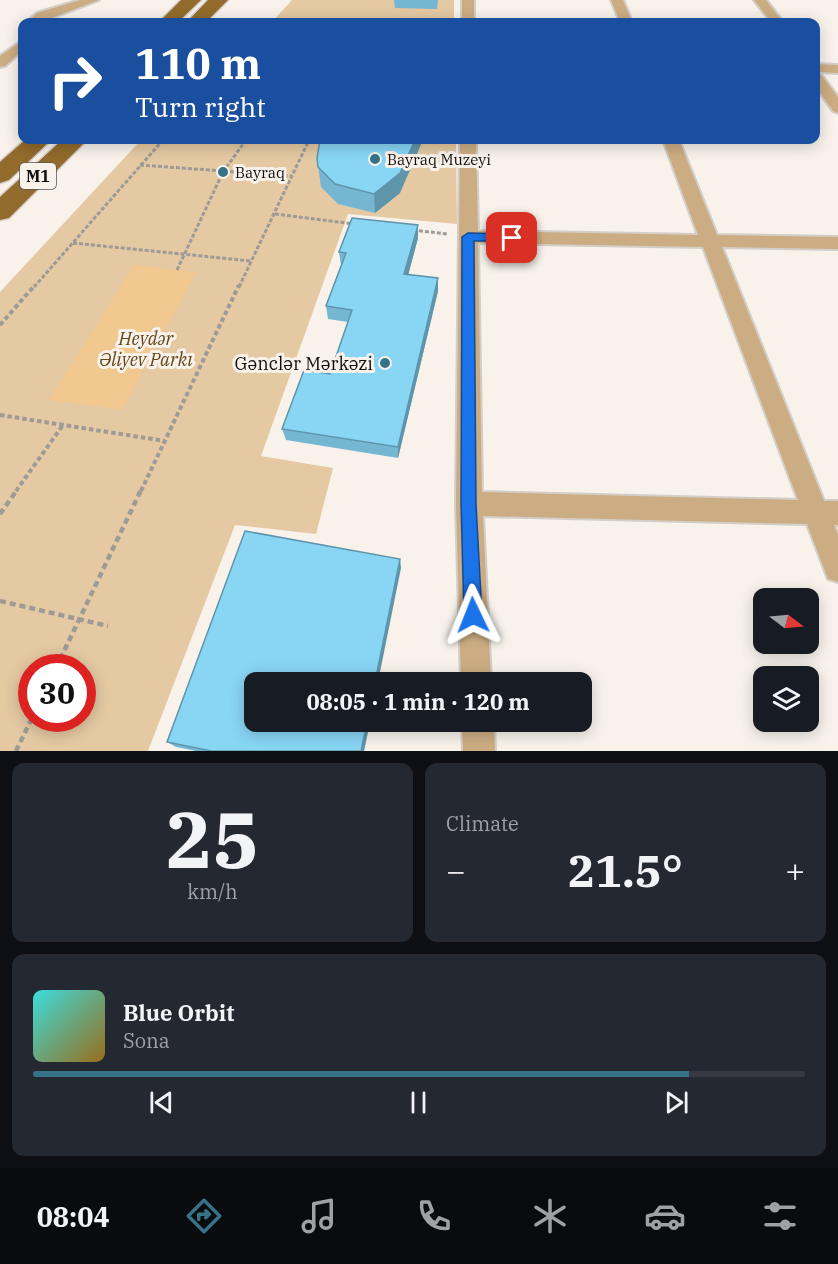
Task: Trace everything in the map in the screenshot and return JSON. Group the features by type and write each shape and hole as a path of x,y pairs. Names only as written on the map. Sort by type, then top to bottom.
{"highway":[{"path":"172,18 192,0"},
{"path":"200,18 219,0"},
{"name":"M1","path":"0,175 35,144"},
{"name":"M1","path":"0,212 71,144"}],"street":[{"path":"39,18 93,0"},
{"path":"468,0 468,18"},
{"path":"617,0 624,18"},
{"path":"760,0 774,18"},
{"path":"0,63 18,48"},
{"path":"820,68 838,69"},
{"path":"820,82 838,108"},
{"path":"468,144 469,504 476,672"},
{"path":"673,144 710,242 827,512 838,569"},
{"path":"468,237 838,243"},
{"path":"469,504 827,512"},
{"path":"478,732 479,751"}],"path":[{"path":"0,325 159,144"},
{"path":"177,270 223,172 243,144"},
{"path":"63,654 307,144"},
{"path":"140,165 292,176"},
{"path":"275,214 366,225"},
{"path":"411,230 468,237"},
{"path":"72,243 251,261"},
{"path":"0,415 165,441"},
{"path":"0,514 63,425"},
{"path":"0,601 108,626"},
{"path":"16,751 25,732"}],"green space":[{"path":"292,0 454,0 454,18 276,18"},
{"name":"Heydər Əliyev Parkı","path":"137,144 456,144 457,224 348,214 261,456 333,468 316,534 235,525 148,751 0,751 0,292"}],"shaded area":[{"path":"134,265 196,272 122,410 49,400"}],"building":[{"path":"319,144 413,144 400,173 374,194 335,184 318,167"},
{"path":"352,218 418,225 404,274 438,278 398,447 282,429 304,370 330,374 352,310 326,306 346,253 339,252"},
{"path":"245,531 400,559 377,672 244,672 244,732 365,732 361,751 211,751 167,742"}],"place":[{"name":"Bayraq Muzeyi","path":"375,159"},
{"name":"Bayraq","path":"223,172"},
{"name":"Gənclər Mərkəzi","path":"385,363"}],"route":[{"path":"473,615 469,504 468,237 512,238"}]}
